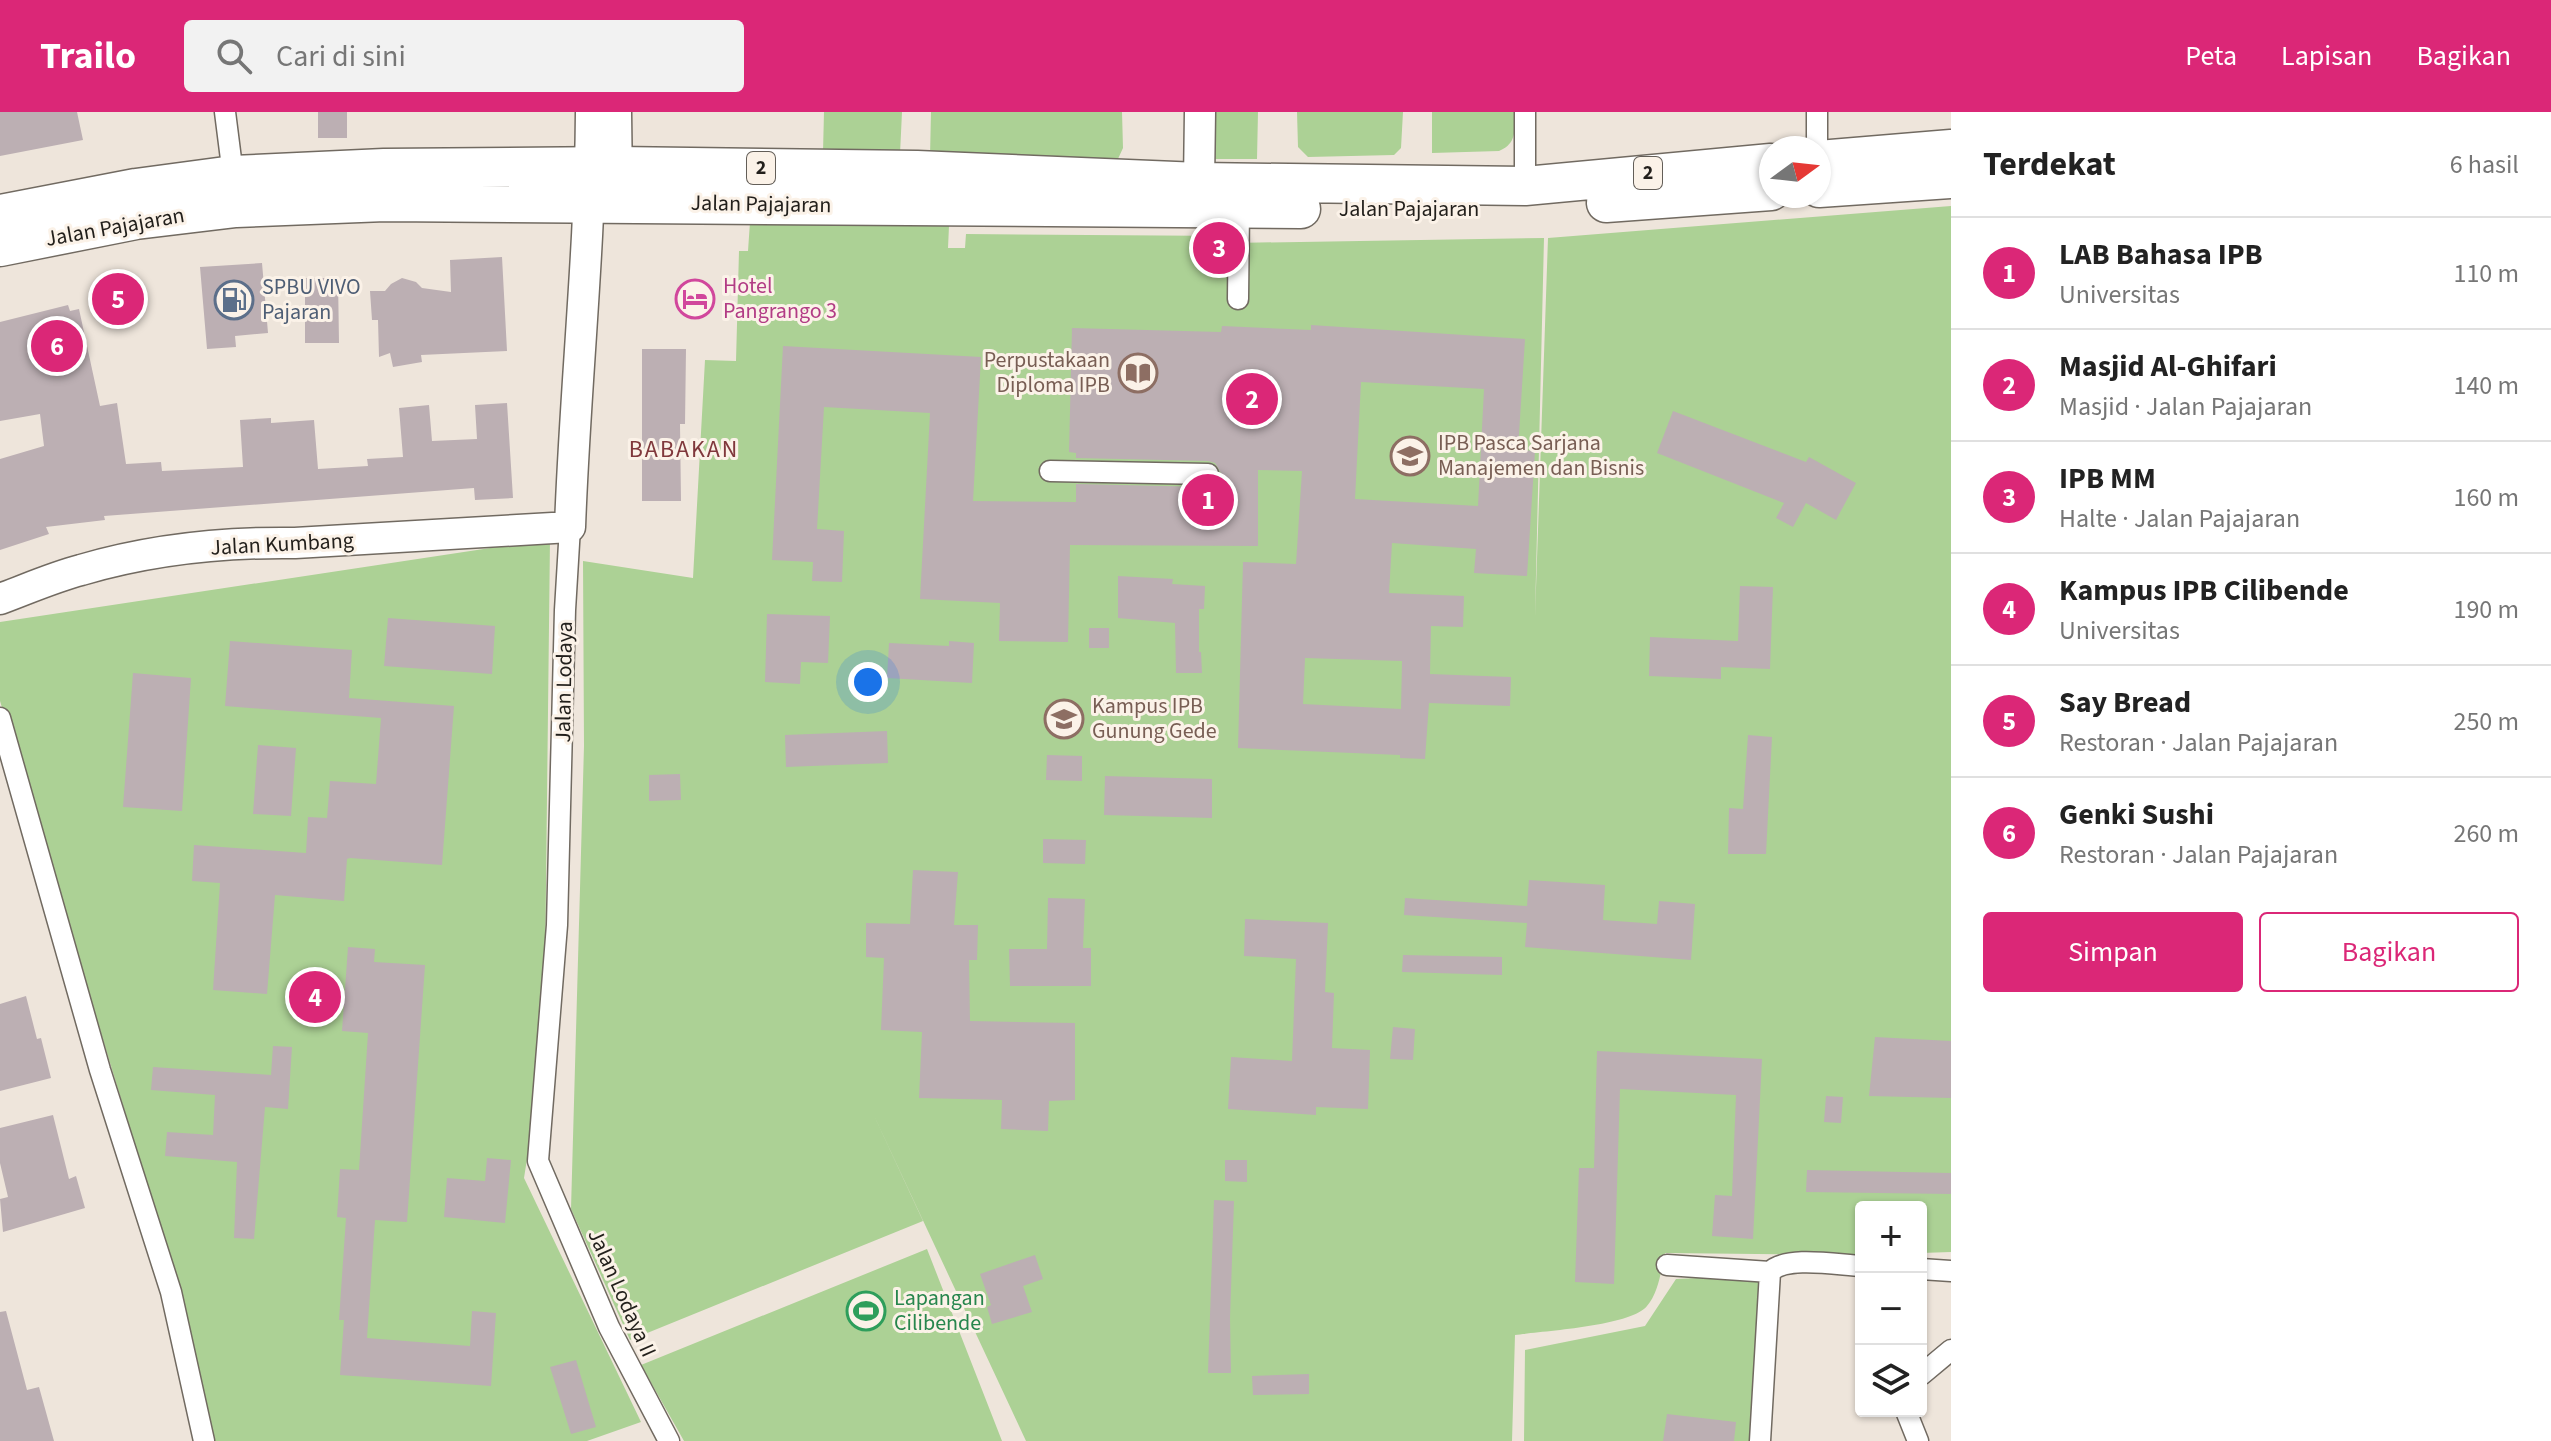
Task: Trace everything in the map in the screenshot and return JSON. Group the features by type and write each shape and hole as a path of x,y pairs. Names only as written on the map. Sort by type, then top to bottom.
{"highway":[{"path":"1831,159 1951,149"},
{"name":"2","path":"1525,197 1759,165"},
{"name":"Jalan Pajajaran","path":"0,214 136,188 233,175 384,168 604,184 1239,209 1525,197"},
{"name":"Jalan Pajajaran","path":"0,247 136,220 236,208 385,202 604,184 917,170 1525,197"},
{"path":"1831,187 1951,179"},
{"name":"2","path":"1525,197 1759,191"}],"street":[{"path":"225,112 233,175"},
{"path":"591,112 604,184"},
{"path":"604,184 616,112"},
{"path":"1199,182 1200,112"},
{"path":"1525,112 1525,197"},
{"path":"1817,112 1817,136"},
{"name":"Jalan Lodaya","path":"538,1161 557,925 565,610 575,399 604,184"},
{"path":"1238,299 1239,209"},
{"path":"1050,471 1208,474"},
{"name":"Jalan Kumbang","path":"0,599 81,570 170,552 258,542 295,543 570,527"},
{"path":"0,718 100,1070 171,1292 204,1441"},
{"name":"Jalan Lodaya II","path":"538,1161 609,1327 669,1441"},
{"path":"1760,1441 1770,1272 1776,1265 1789,1262 1855,1266"},
{"path":"1667,1265 1770,1272"},
{"path":"1927,1269 1951,1271"},
{"path":"1927,1370 1951,1350"},
{"path":"1908,1417 1916,1440"}],"green space":[{"path":"824,112 902,112 900,154 823,152"},
{"path":"931,112 1122,112 1123,148 1117,161 930,157"},
{"path":"1210,112 1258,112 1257,159 1210,159"},
{"path":"1297,112 1403,112 1401,148 1394,155 1308,157 1298,147"},
{"path":"1432,112 1515,112 1514,135 1509,144 1499,151 1432,153"},
{"name":"Kampus IPB Gunung Gede","path":"1951,206 1951,1252 1927,1253 1927,1201 1855,1201 1855,1255 1665,1253 1654,1294 1638,1313 1606,1323 1515,1335 1512,1441 1026,1441 870,1107 923,1221 630,1340 571,1209 584,746 583,561 693,578 705,360 736,361 739,251 748,251 750,222 949,226 948,248 965,248 966,234 1232,236 1233,243 1544,238 1535,617 1548,238"},
{"path":"550,539 545,971 533,1121 524,1178 641,1422 587,1441 208,1441 177,1283 0,701 0,622"},
{"name":"Lapangan Cilibende","path":"927,1249 1002,1441 684,1441 641,1365"},
{"path":"1763,1275 1758,1441 1524,1441 1525,1350 1645,1326 1676,1279"}],"building":[{"path":"0,112 77,112 83,140 0,156"},
{"path":"318,112 347,112 347,138 318,138"},
{"path":"502,257 507,351 421,355 422,362 393,367 390,353 379,357 378,320 372,320 370,291 385,291 402,278 416,282 422,288 451,292 450,260"},
{"name":"SPBU VIVO Pajaran","path":"262,263 268,333 235,336 236,347 207,349 200,267"},
{"path":"305,278 338,278 339,343 305,343"},
{"path":"68,305 70,311 79,309 100,406 117,403 126,464 161,462 162,471 243,467 240,420 271,418 271,423 314,420 318,469 368,466 367,459 403,457 399,408 429,405 432,441 477,439 475,405 507,403 513,498 475,500 474,488 104,516 105,520 46,527 49,534 0,550 0,459 44,446 40,414 0,421 0,322"},
{"path":"1311,325 1525,339 1518,450 1535,451 1527,576 1474,573 1476,549 1392,543 1389,593 1464,596 1463,627 1431,626 1430,674 1511,677 1510,706 1429,703 1425,759 1400,758 1400,755 1238,748 1243,562 1296,564 1302,471 1258,470 1258,546 1070,545 1068,642 999,641 1000,603 920,599 930,413 824,407 817,529 844,531 842,582 812,581 813,562 772,560 783,346 981,357 973,501 1076,502 1076,484 1208,487 1219,481 1221,473 1215,463 1208,461 1076,458 1076,453 1069,452 1072,328 1221,332 1222,326 1311,330","holes":["1361,382 1484,389 1478,506 1355,499","1305,658 1402,661 1401,709 1303,704"]},
{"path":"642,349 686,349 685,424 680,424 681,501 642,501"},
{"path":"1673,411 1806,462 1809,457 1856,483 1836,520 1806,503 1793,527 1776,518 1784,503 1657,453"},
{"path":"1118,576 1173,579 1172,584 1205,586 1204,609 1199,609 1202,673 1176,673 1175,623 1118,618"},
{"path":"1740,586 1773,587 1770,669 1721,667 1721,679 1649,676 1650,637 1738,641"},
{"path":"767,614 830,616 828,663 801,662 800,684 765,682"},
{"path":"388,618 495,626 492,674 384,666"},
{"path":"1089,628 1109,628 1109,648 1089,648"},
{"path":"230,641 352,650 349,698 454,706 442,865 350,858 347,859 344,901 275,895 267,994 213,990 220,883 192,881 194,845 306,853 308,817 327,818 330,781 376,784 381,718 225,706"},
{"path":"949,641 974,643 972,683 887,678 889,643 949,646"},
{"path":"133,673 191,678 182,811 123,807"},
{"path":"887,731 888,763 786,767 785,735"},
{"path":"1748,735 1772,737 1766,854 1728,854 1729,808 1743,809"},
{"path":"258,745 296,748 291,816 253,814"},
{"path":"1047,755 1082,756 1082,781 1046,780"},
{"path":"680,774 681,800 649,801 649,775"},
{"path":"1105,776 1212,779 1212,818 1104,815"},
{"path":"1043,839 1086,840 1085,864 1043,863"},
{"path":"913,870 958,872 954,925 978,925 977,960 969,960 970,1021 1075,1023 1075,1100 1049,1101 1048,1131 1001,1129 1002,1100 919,1098 922,1032 881,1030 884,958 866,957 866,923 910,924"},
{"path":"1529,880 1605,885 1603,920 1657,924 1659,901 1695,904 1691,960 1525,947 1527,923 1404,915 1405,898 1527,906"},
{"path":"1048,898 1085,899 1083,948 1091,948 1091,986 1010,986 1009,949 1047,949"},
{"path":"1245,919 1328,923 1325,992 1334,993 1332,1048 1370,1050 1368,1109 1316,1107 1316,1115 1228,1109 1231,1057 1292,1061 1296,959 1244,956"},
{"path":"348,947 375,949 374,962 425,965 407,1222 375,1220 367,1338 470,1346 472,1311 496,1313 491,1386 340,1375 344,1320 339,1320 346,1218 337,1217 340,1169 359,1170 368,1033 342,1031"},
{"path":"1403,955 1502,957 1502,975 1402,972"},
{"path":"26,996 51,1078 0,1091 0,1004"},
{"path":"1393,1027 1415,1029 1413,1060 1390,1059"},
{"path":"1875,1037 1951,1041 1951,1098 1869,1096"},
{"path":"273,1046 292,1047 288,1109 265,1107 254,1239 234,1238 237,1162 165,1156 167,1132 213,1135 215,1095 151,1090 153,1067 271,1075"},
{"path":"1597,1051 1762,1059 1753,1239 1712,1236 1715,1195 1732,1196 1736,1095 1620,1089 1614,1284 1575,1282 1579,1168 1594,1168"},
{"path":"1826,1096 1843,1097 1841,1123 1824,1122"},
{"path":"53,1115 69,1179 76,1176 85,1208 3,1232 0,1199 8,1197 0,1163 0,1128"},
{"path":"487,1158 511,1160 505,1223 444,1217 447,1178 485,1181"},
{"path":"1225,1160 1247,1160 1247,1182 1225,1181"},
{"path":"1807,1170 1951,1173 1951,1194 1806,1192"},
{"path":"1214,1200 1234,1201 1231,1373 1208,1373"},
{"path":"1035,1255 1043,1279 1023,1286 1032,1312 992,1324 987,1307 991,1305 980,1274"},
{"path":"6,1311 27,1390 39,1387 54,1441 0,1441 0,1312"},
{"path":"576,1360 596,1427 571,1434 550,1367"},
{"path":"1309,1374 1309,1394 1253,1395 1252,1376"},
{"path":"1667,1414 1736,1422 1734,1441 1663,1441"}],"place":[{"name":"IPB MM","path":"1219,248"},
{"name":"Say Bread","path":"118,299"},
{"name":"Hotel Pangrango 3","path":"695,299"},
{"name":"SPBU VIVO Pajaran","path":"234,300"},
{"name":"Genki Sushi","path":"57,346"},
{"name":"Perpustakaan Diploma IPB","path":"1138,373"},
{"name":"Masjid Al-Ghifari","path":"1252,399"},
{"name":"IPB Pasca Sarjana Manajemen dan Bisnis","path":"1410,456"},
{"name":"LAB Bahasa IPB","path":"1208,500"},
{"name":"Kampus IPB Gunung Gede","path":"1064,719"},
{"name":"Kampus IPB Cilibende","path":"315,997"},
{"name":"Lapangan Cilibende","path":"866,1311"}],"district":[{"name":"BABAKAN","path":"684,449"}]}
